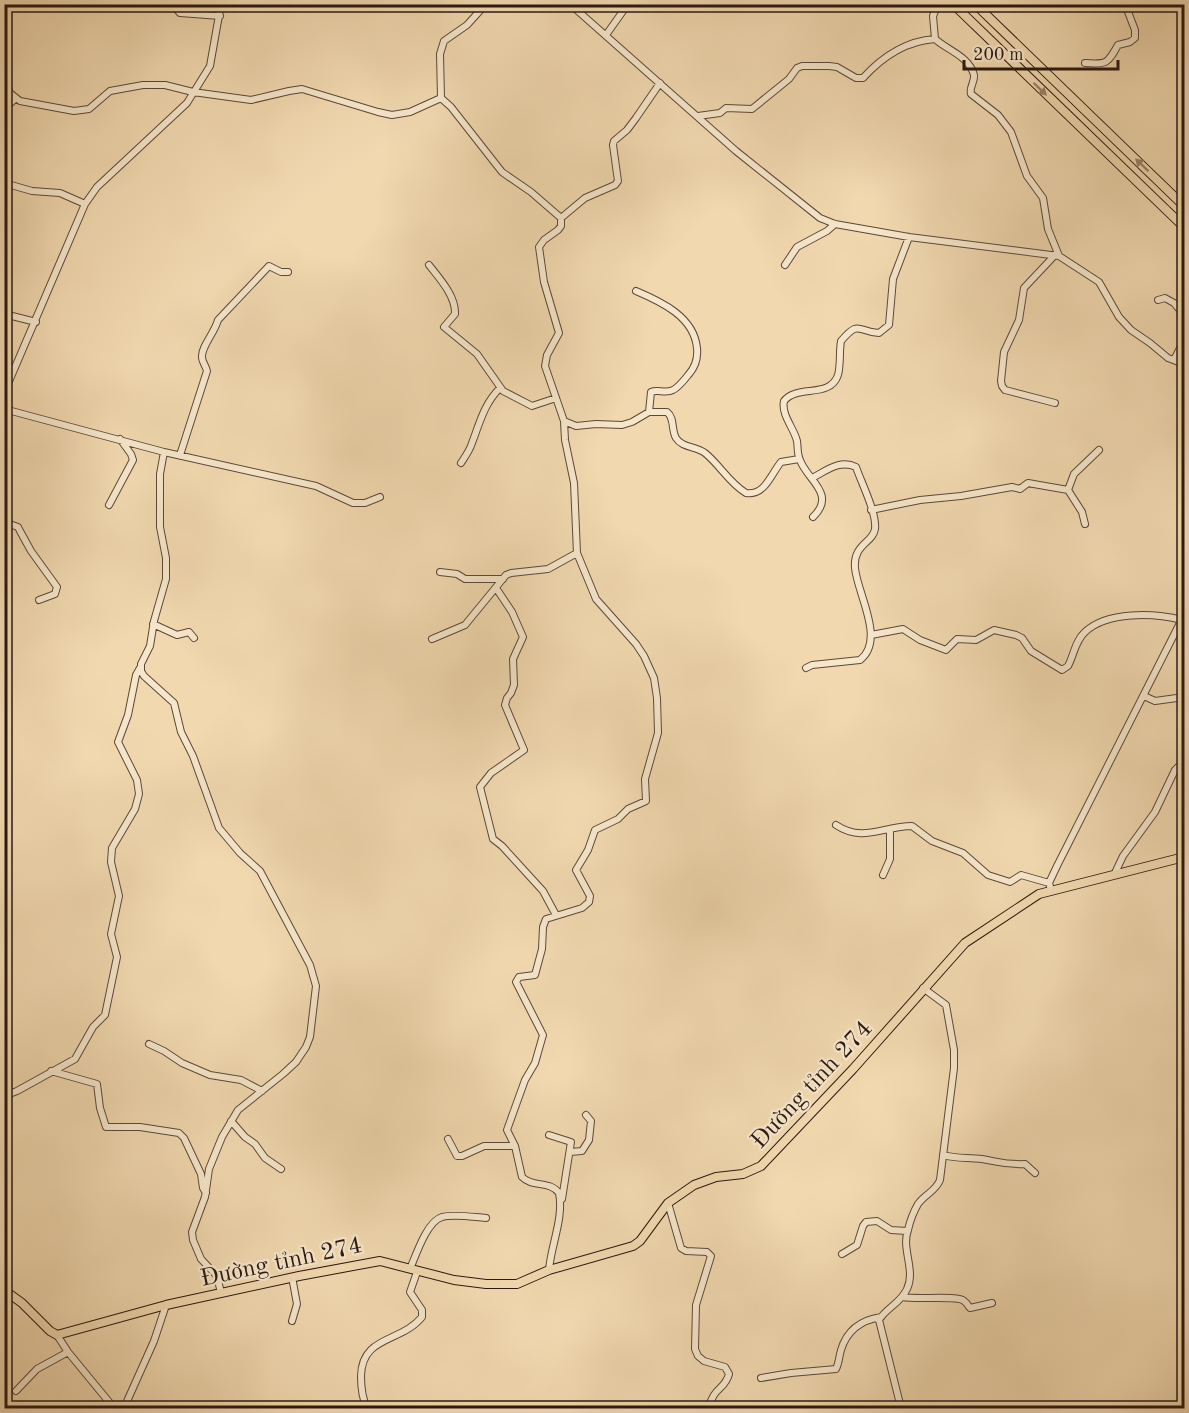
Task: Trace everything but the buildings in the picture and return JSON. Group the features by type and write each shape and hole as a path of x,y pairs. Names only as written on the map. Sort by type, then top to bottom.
{"main road":[{"path":"953,4 1185,227"},
{"path":"975,4 1185,206"},
{"name":"Đường tỉnh 274","path":"57,1335 166,1305 292,1277 380,1261 454,1280 507,1285 528,1281 549,1270 633,1246 640,1241 668,1203 704,1180 743,1174 761,1166 853,1069 965,943 1031,897 1050,887 1185,857"},
{"path":"4,1290 57,1335"}],"street":[{"path":"172,4 180,14 220,16"},
{"path":"4,393 85,204 97,187 118,166 182,108 193,92 210,66 221,4"},
{"path":"486,4 471,22 444,41 440,54 441,98 451,107 502,172 531,192 561,218 561,226 541,243 538,251 544,282 558,328 545,366 564,421 565,440 574,483 578,553 596,598 636,644 650,667 656,688 658,733 645,779 646,801 628,809 618,819 595,830 588,850 576,870 590,896 590,902 582,908 546,919 542,949 535,975 519,977 516,982 543,1035 535,1063 525,1080 516,1109 507,1126 508,1134 516,1146 522,1177 530,1183 555,1187 559,1193 560,1208"},
{"path":"570,4 736,151 814,214 835,224 909,237 1057,255 1099,282 1124,324 1168,358 1185,364"},
{"path":"606,35 628,4"},
{"path":"934,39 933,16 938,4"},
{"path":"1085,63 1104,64 1109,61 1118,45 1135,38 1135,30 1125,4"},
{"path":"698,116 720,112 726,108 752,109 802,66 829,66 856,78 863,78 884,58 906,46 934,39 959,54 973,74 974,80 969,92 998,115 1011,132 1027,176 1043,198 1048,229 1057,255"},
{"path":"561,218 585,198 615,185 618,181 614,141 627,130 660,83"},
{"path":"4,84 16,98 25,102 74,111 89,109 105,94 116,88 155,84 251,100 302,89 392,115 411,112 441,98"},
{"path":"4,109 16,98"},
{"path":"4,183 32,191 64,194 85,204"},
{"path":"785,266 797,247 827,231 835,224"},
{"path":"813,517 818,512 822,499 819,488 799,459 796,438 784,411 784,401 792,395 825,388 835,381 839,367 841,341 854,328 879,333 889,325 893,279 909,237"},
{"path":"1055,403 1005,390 1001,381 1004,352 1019,320 1024,288 1057,255"},
{"path":"429,265 440,278 455,305 455,314 444,327 474,351 500,388 532,406 556,398"},
{"path":"180,455 207,371 202,360 202,349 216,329 218,321 269,266 281,272 288,272"},
{"path":"636,291 676,312 686,320 696,337 698,353 694,369 675,390 651,392 649,412"},
{"path":"1158,300 1165,298 1174,303 1184,315 1182,344 1174,360"},
{"path":"4,314 36,322"},
{"path":"461,463 471,447 482,412 489,399 500,388"},
{"path":"4,409 119,438 164,452 316,486 353,502 365,503 380,497"},
{"path":"564,421 576,426 621,425 632,422 649,412 670,413 674,434 679,442 702,451 746,493 755,493 766,485 781,462 799,459"},
{"path":"109,505 133,460 119,438"},
{"path":"1068,490 1074,474 1099,450"},
{"path":"4,1096 75,1059 93,1027 105,1015 117,957 111,934 118,896 111,862 112,848 135,809 139,794 137,780 118,742 128,714 136,675 150,646 153,624 164,586 166,573 160,527 160,474 164,452"},
{"path":"806,668 812,665 860,660 865,657 871,635 867,608 854,564 856,553 875,529 856,467 845,464 836,466 812,478"},
{"path":"871,510 920,500 1012,487 1020,489 1028,483 1068,490 1082,512 1085,524"},
{"path":"4,522 18,527 29,549 57,587 55,594 39,600"},
{"path":"432,639 465,625 503,579 511,573 548,568 578,553"},
{"path":"440,572 457,574 465,579 503,579"},
{"path":"496,588 512,612 523,637 513,659 514,685 505,705 524,750 491,773 480,788 481,798 493,839 543,891 556,915"},
{"path":"836,825 847,832 861,834 909,826 917,828 932,840 963,853 988,875 1007,882 1021,875 1050,887 1183,617 1155,615 1113,618 1085,632 1074,649 1068,666 1062,670 1031,651 1020,636 997,630 976,640 957,639 946,650 903,629 871,635"},
{"path":"153,624 177,635 189,632 194,638"},
{"path":"141,667 144,676 174,703 181,732 193,756 219,828 240,853 260,871 315,979 316,991 309,1042 296,1062 241,1107 231,1121 211,1165 206,1193 192,1232 192,1240 201,1259 217,1276 221,1293"},
{"path":"1144,696 1155,702 1185,697"},
{"path":"1115,873 1123,856 1155,812 1175,770 1185,761"},
{"path":"883,875 890,859 890,829"},
{"path":"761,1378 836,1369 842,1347 854,1329 862,1321 881,1317 903,1297 910,1280 907,1231 919,1203 938,1185 954,1077 954,1050 946,1005 923,988"},
{"path":"149,1044 182,1063 210,1075 241,1080 262,1090"},
{"path":"51,1071 97,1084 100,1108 106,1127 140,1127 174,1131 182,1135 201,1174 206,1193"},
{"path":"570,1152 582,1151 588,1144 591,1121 586,1115"},
{"path":"231,1121 245,1137 255,1144 265,1158 281,1169"},
{"path":"549,1136 569,1140 571,1145 549,1270"},
{"path":"448,1139 457,1156 484,1146 516,1146"},
{"path":"943,1155 960,1160 982,1159 1007,1165 1025,1164 1035,1173"},
{"path":"668,1203 683,1250 707,1252 711,1256 696,1305 695,1349 698,1356 708,1363 725,1367 729,1374 713,1394 709,1408"},
{"path":"367,1408 361,1384 363,1362 367,1353 380,1343 401,1334 422,1317 422,1310 411,1292 413,1270 429,1228 437,1219 448,1216 486,1218"},
{"path":"842,1254 857,1245 866,1222 876,1221 891,1230 907,1231"},
{"path":"292,1277 297,1305 292,1321"},
{"path":"903,1297 925,1299 958,1297 964,1300 970,1308 992,1303"},
{"path":"124,1408 154,1341 166,1305"},
{"path":"881,1317 879,1324 900,1408"},
{"path":"57,1335 114,1408"},
{"path":"16,1392 37,1370 68,1352"}]}
